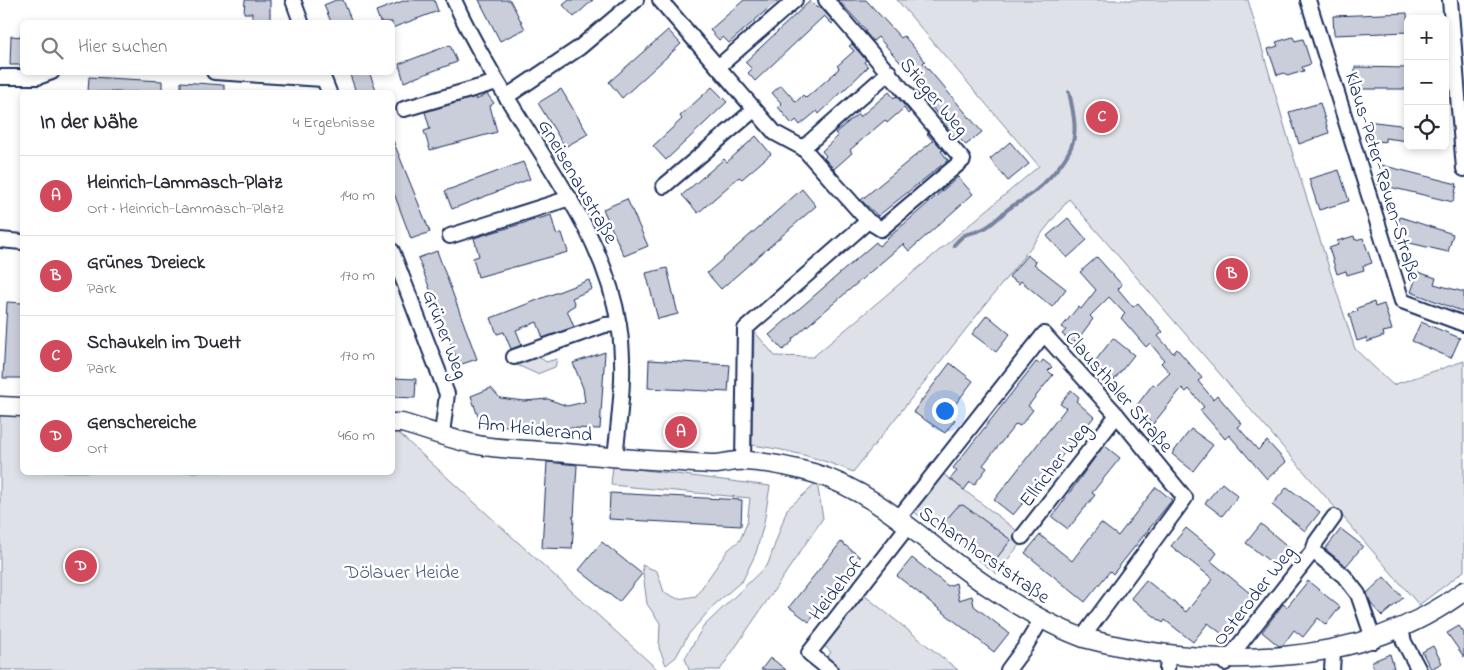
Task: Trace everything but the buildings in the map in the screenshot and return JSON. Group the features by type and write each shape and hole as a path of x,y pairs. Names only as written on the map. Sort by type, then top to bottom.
{"street":[{"path":"292,0 300,20"},
{"name":"Gneisenaustraße","path":"454,0 497,82 590,233 599,257 619,324 624,376 615,457"},
{"path":"506,97 579,48 636,0"},
{"path":"660,0 775,133 803,148 868,221 745,329 743,460"},
{"path":"718,67 795,0"},
{"name":"Stieger Weg","path":"826,0 963,160 881,229 868,221"},
{"name":"Klaus-Peter-Rauen-Straße","path":"1308,0 1402,301 1464,324"},
{"path":"1450,0 1464,169"},
{"path":"803,148 888,72"},
{"path":"0,76 38,77 44,75"},
{"path":"295,75 322,76 328,90"},
{"path":"404,109 497,82"},
{"path":"664,186 754,110"},
{"path":"450,236 570,198"},
{"path":"0,240 20,242"},
{"name":"Grüner Weg","path":"395,259 447,394 442,434"},
{"path":"514,357 605,325 619,324"},
{"name":"Clausthaler Straße","path":"903,523 1044,334 1117,415 1185,498 1082,638"},
{"path":"0,406 20,407"},
{"name":"Ellricher Weg","path":"1022,537 1117,415"},
{"name":"Am Heiderand","path":"395,423 402,423 481,446 719,464 743,460"},
{"name":"Scharnhorststraße","path":"743,460 815,473 859,492 986,586 1040,620 1082,638 1168,664 1332,662 1443,608 1464,591"},
{"name":"Osteroder Weg","path":"1224,663 1313,551 1316,542 1334,518"},
{"name":"Heidehof","path":"830,670 809,653 903,523"},
{"name":"Osteroder Weg","path":"1313,551 1344,576 1358,594 1374,641"},
{"path":"1008,670 1025,647 1040,620"},
{"path":"1401,630 1404,642 1419,670"}],"green space":[{"path":"897,0 1248,0 1293,155 1355,349 1393,385 1464,361 1464,571 1419,605 1069,199 853,472 804,455 752,445 754,331 775,356 813,357 1039,166"},
{"path":"536,354 546,362 557,359 555,367 537,374 517,365"},
{"name":"Dölauer Heide","path":"0,407 20,408 20,475 395,475 395,430 658,670 0,670"},
{"path":"613,466 770,486 764,523 756,553 743,580 713,606 688,635 676,657 666,665 659,648 660,623 647,604 642,565 657,571 664,592 678,599 696,596 728,550 740,540 747,523 750,498 611,485"},
{"path":"942,473 1025,537 997,574 914,512"},
{"path":"817,483 823,518 720,670 689,670 685,658 703,627 768,564 787,509"},
{"path":"864,595 958,670 835,670 826,659 831,652 823,645 833,627 837,629"}],"waterway":[{"path":"954,245 966,235 987,227 1010,208 1029,196 1060,166 1074,138 1074,118 1069,92"}],"place":[{"name":"Schaukeln im Duett","path":"1102,117"},
{"name":"Grünes Dreieck","path":"1232,274"},
{"name":"Heinrich-Lammasch-Platz","path":"681,432"},
{"name":"Genschereiche","path":"81,566"}]}
